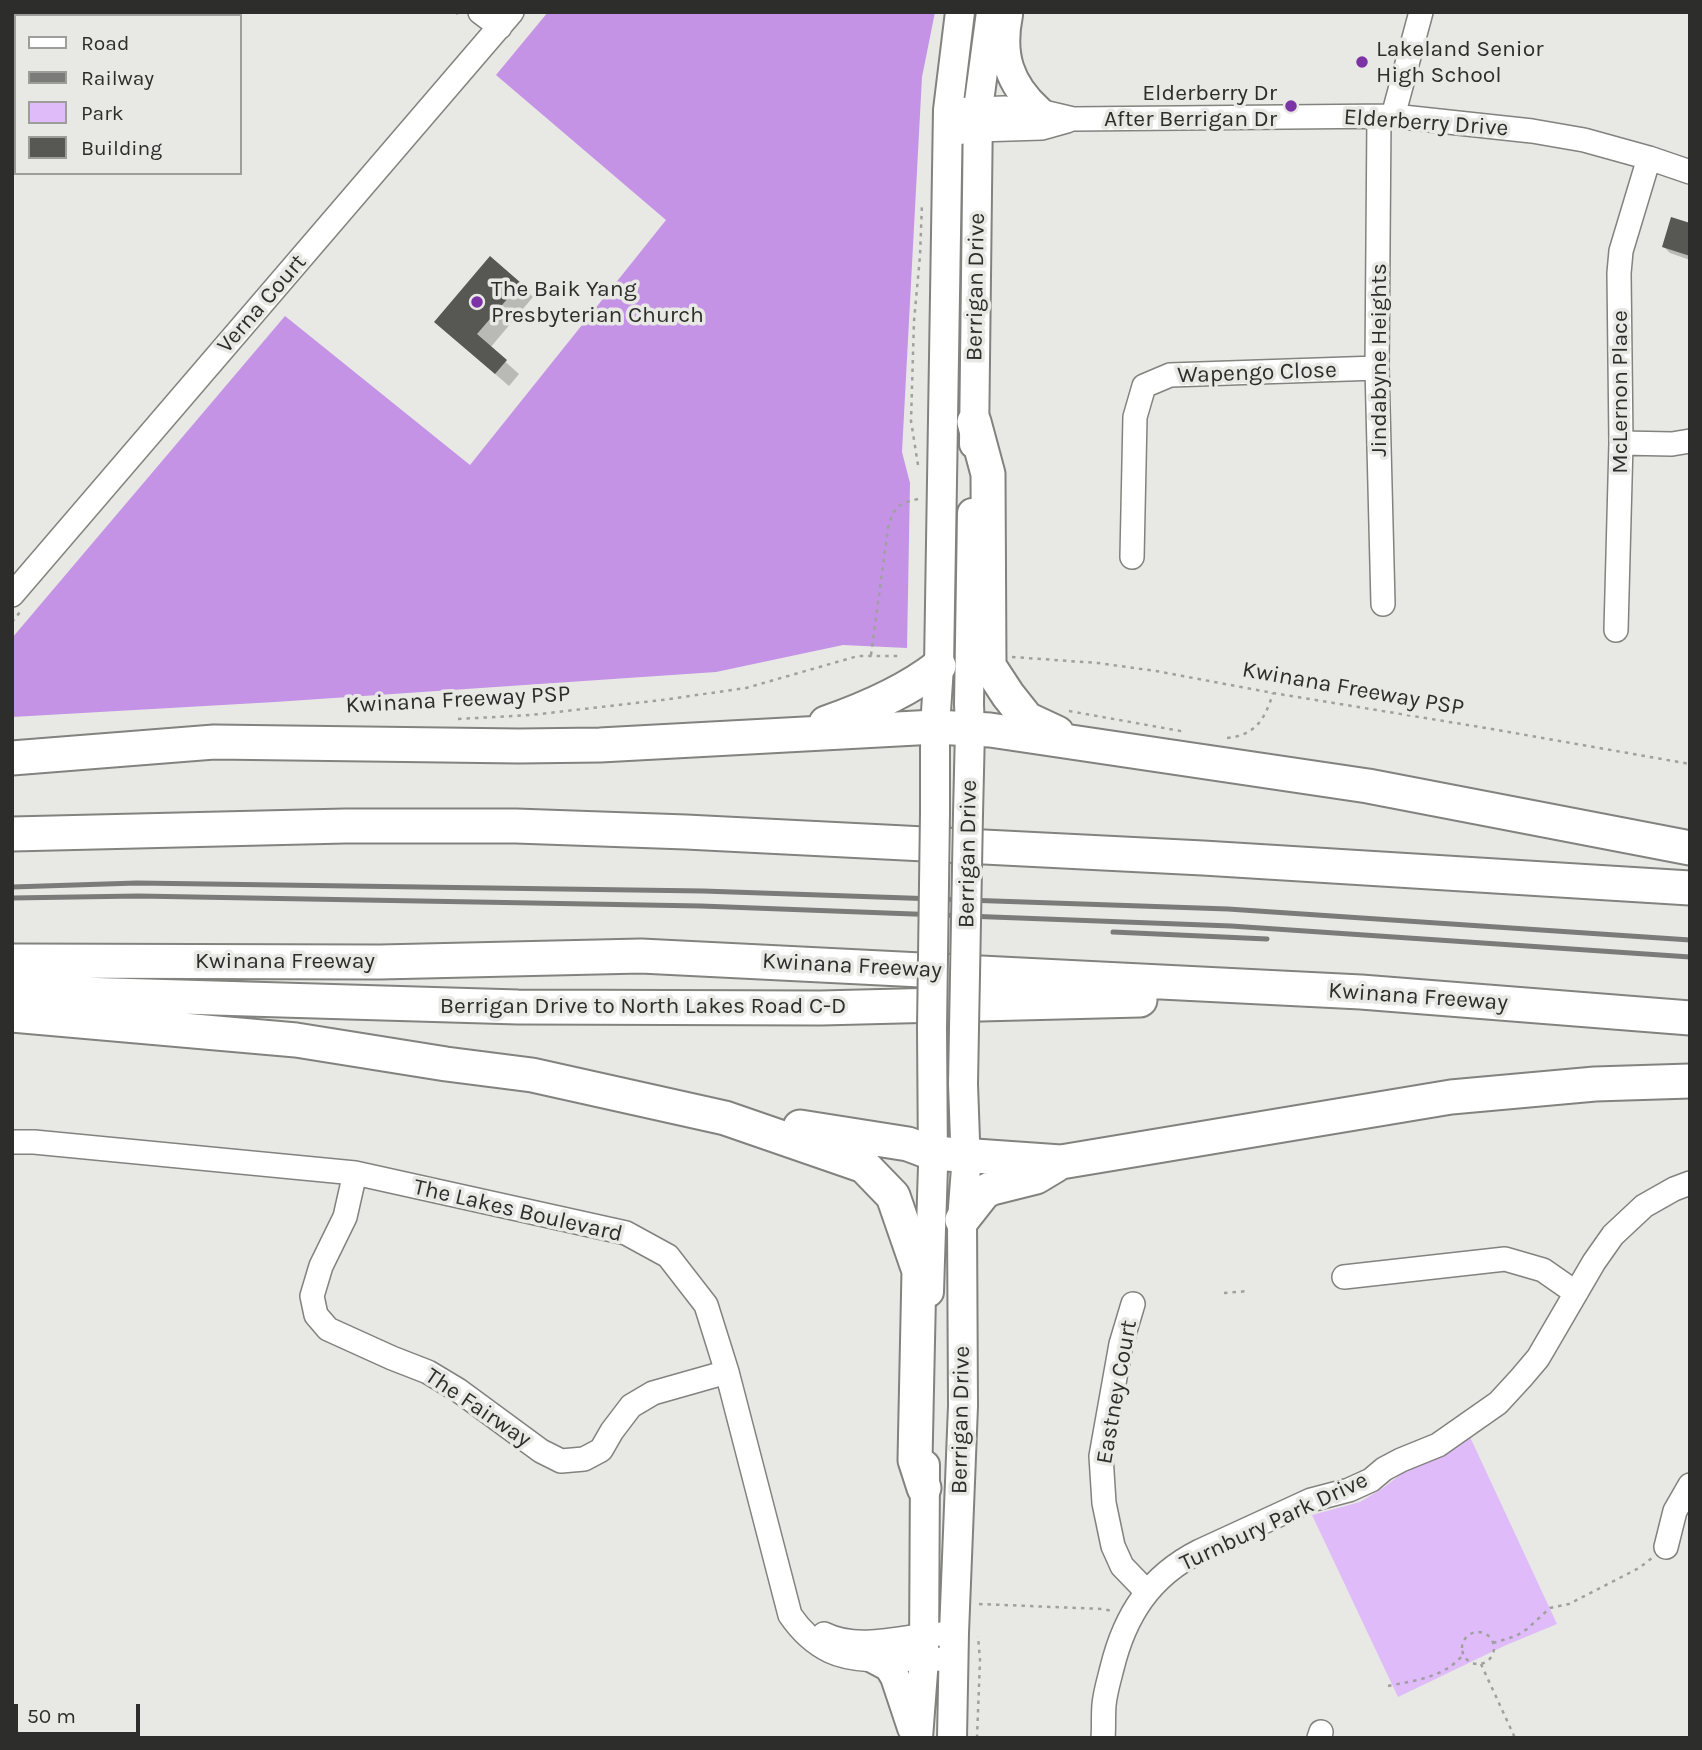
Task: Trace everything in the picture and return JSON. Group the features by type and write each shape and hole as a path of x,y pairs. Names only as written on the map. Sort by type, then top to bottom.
{"highway":[{"path":"974,422 988,474 989,666 1027,719 1079,742"},
{"path":"798,733 846,716 910,687 939,666"},
{"path":"12,758 214,743 600,745 936,727 990,730 1079,742 1367,786 1690,848"},
{"path":"12,815 306,816 345,826"},
{"path":"12,834 345,826 516,826 1203,858 1690,888"},
{"name":"Kwinana Freeway","path":"12,961 380,961 641,956 1361,992 1690,1018"},
{"name":"Berrigan Drive to North Lakes Road C-D","path":"12,992 518,1007 821,1008 1143,1000 1273,987"},
{"path":"12,1015 296,1040 532,1075 724,1118 908,1144 948,1154 1061,1162 1451,1097 1595,1084 1690,1081"},
{"path":"724,1118 864,1166 893,1196 919,1271 915,1460 924,1489"},
{"path":"962,1220 984,1192 1036,1177 1061,1162"}],"main road":[{"name":"Berrigan Drive","path":"953,1738 963,1406 962,1220 965,1168 948,1154 932,1028 948,122 960,12"},
{"name":"Berrigan Drive","path":"916,1738 924,1646 924,1489 948,1154 962,1084 970,730 968,704 978,120 991,12"},
{"path":"1009,12 1005,30 1005,49 1009,64 1017,88 1038,111"},
{"path":"874,1659 889,1667 895,1677 916,1738"}],"street":[{"path":"480,12 506,20"},
{"name":"Jindabyne Heights","path":"1383,604 1377,368 1386,116 1421,12"},
{"name":"Verna Court","path":"12,595 506,20"},
{"name":"Elderberry Drive","path":"978,120 1004,108 1038,111 1073,120"},
{"name":"Elderberry Drive","path":"948,122 978,120 1042,128 1073,120 1386,116 1532,131 1584,141 1690,172"},
{"name":"McLernon Place","path":"1616,630 1621,443 1619,273 1621,251 1649,158"},
{"name":"Wapengo Close","path":"1132,557 1135,416 1144,386 1170,375 1377,368"},
{"path":"1621,443 1672,444 1690,441"},
{"name":"The Lakes Boulevard","path":"12,1142 355,1173 626,1233 668,1256 706,1305 727,1372 790,1615 811,1640 844,1657 905,1660 924,1646"},
{"name":"The Fairway","path":"355,1173 345,1217 321,1266 312,1296 316,1315 328,1329 428,1372 448,1384 541,1451 561,1461 584,1460 601,1451 631,1406 653,1393 727,1372"},
{"name":"Turnbury Park Drive","path":"1103,1738 1107,1687 1122,1633 1147,1592 1160,1578 1186,1558 1311,1500 1349,1490 1371,1480 1384,1469 1438,1445 1498,1403 1538,1358 1594,1262 1613,1235 1644,1206 1690,1183"},
{"path":"1344,1277 1505,1259 1543,1270 1576,1293"},
{"name":"Eastney Court","path":"1133,1304 1121,1344 1101,1456 1104,1503 1113,1546 1122,1566 1147,1592"},
{"path":"1666,1547 1675,1511 1690,1485"},
{"name":"The Lakes Boulevard","path":"784,1587 815,1630 832,1638 849,1642 899,1640 924,1646 954,1647"}],"path":[{"path":"871,655 892,514 896,507 904,502 918,499"},
{"name":"Kwinana Freeway PSP","path":"451,719 531,715 662,700 746,688 858,656 900,656"},
{"name":"Kwinana Freeway PSP","path":"1010,657 1098,663 1156,671 1690,764"},
{"path":"1223,739 1246,734 1258,725 1268,712 1273,693"},
{"path":"1065,710 1186,732"},
{"path":"1224,1293 1249,1292"},
{"path":"1493,1643 1516,1636 1550,1608 1569,1604 1639,1568 1666,1547"},
{"path":"975,1604 1103,1609 1131,1616"},
{"path":"1480,1631 1486,1633 1493,1643 1493,1654 1486,1662 1468,1662 1463,1655 1462,1643 1469,1634 1480,1631"},
{"path":"1388,1686 1438,1675 1463,1655"},
{"path":"1481,1664 1514,1738"}],"green space":[{"path":"1470,1437 1557,1624 1504,1646 1398,1697 1312,1515 1360,1502 1408,1469 1451,1451"}],"shaded area":[{"path":"548,12 935,12 922,77 902,452 910,483 907,648 843,645 716,672 12,717 12,638 285,316 470,465 666,220 496,75"}],"building":[{"path":"1671,217 1690,223 1690,256 1662,247"},
{"name":"The Baik Yang Presbyterian Church","path":"490,256 521,283 477,334 507,360 495,374 434,322"}],"railway":[{"path":"12,887 137,883 703,891 1228,909 1690,940"},
{"path":"12,898 138,896 701,906 1231,926 1690,957"},
{"path":"1113,932 1267,939"}],"place":[{"name":"Lakeland Senior High School","path":"1362,62"},
{"name":"Elderberry Dr After Berrigan Dr","path":"1291,106"},
{"name":"The Baik Yang Presbyterian Church","path":"477,302"}]}
